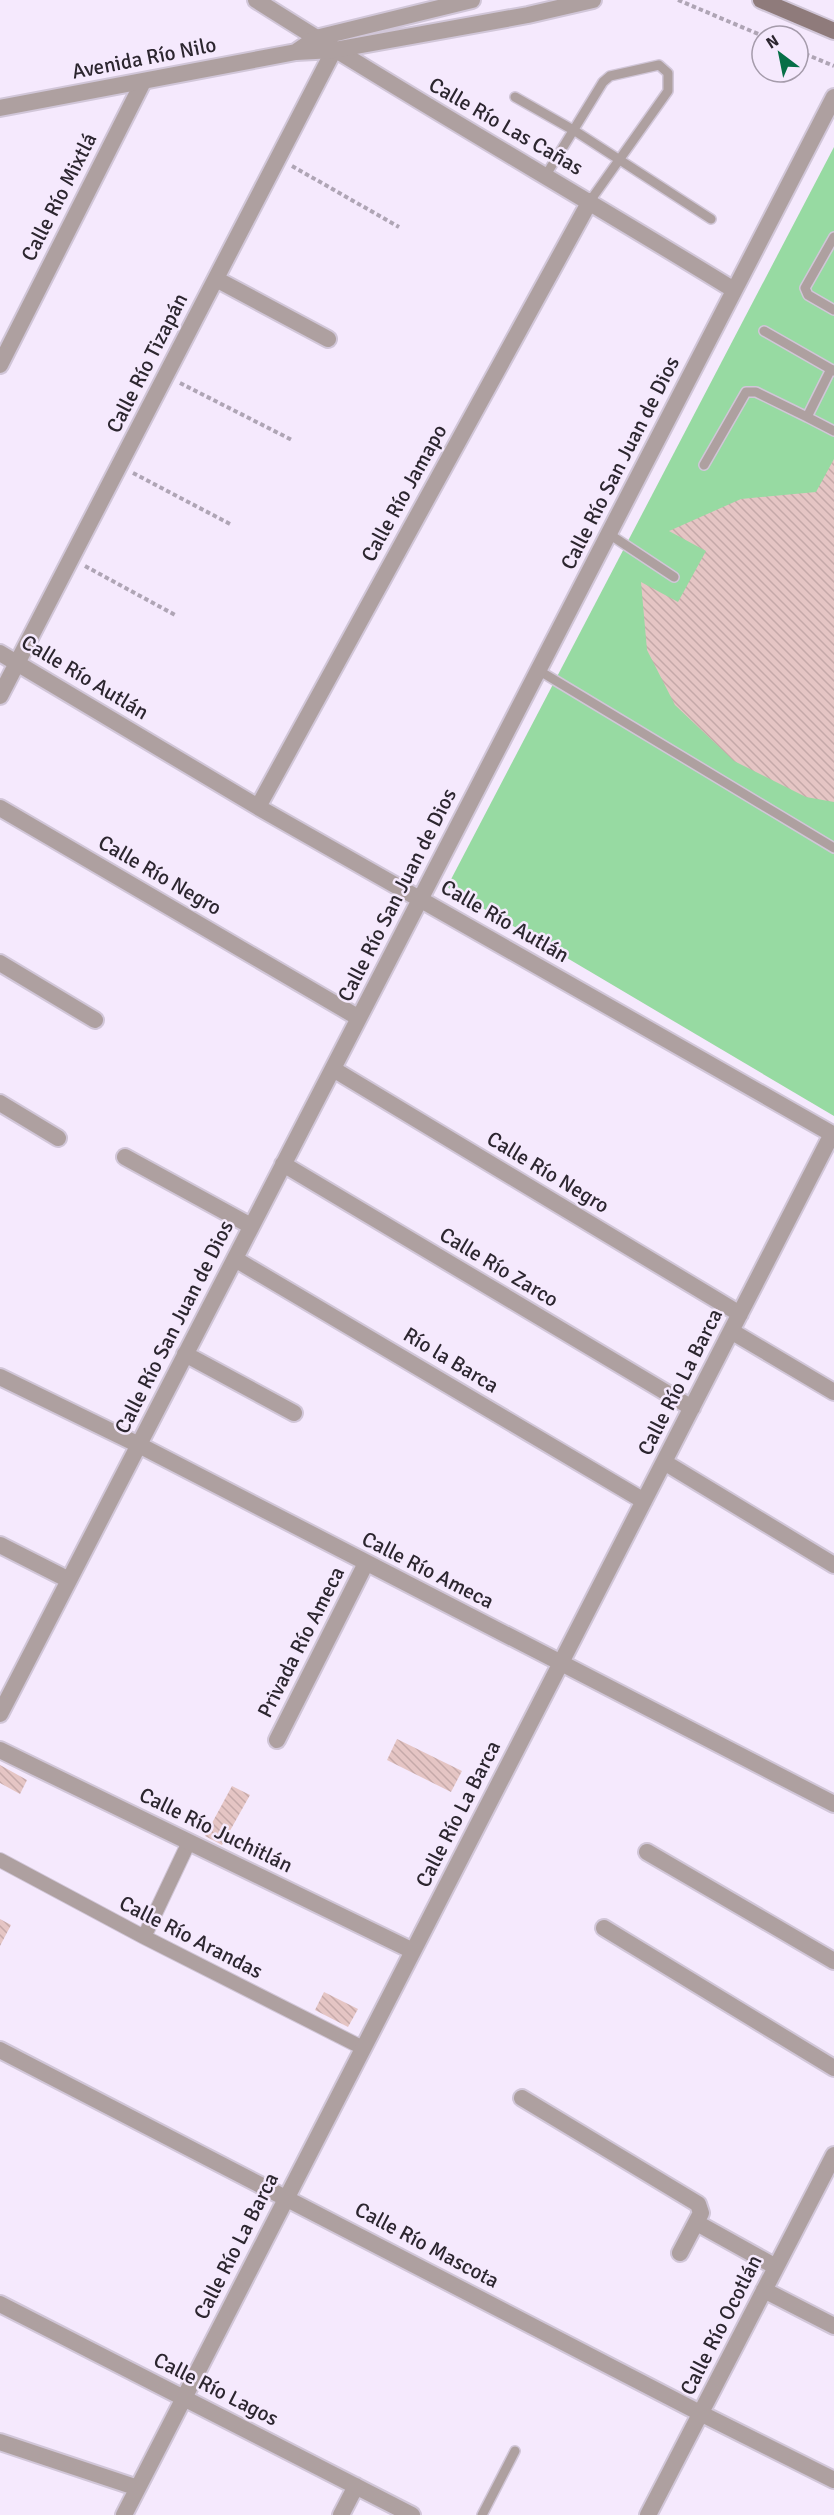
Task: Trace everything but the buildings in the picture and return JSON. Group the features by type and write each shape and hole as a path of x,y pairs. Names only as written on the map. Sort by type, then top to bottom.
{"main road":[{"path":"761,0 834,31"}],"street":[{"name":"Calle Río Las Cañas","path":"256,0 334,50 590,201 734,290"},
{"name":"Avenida Río Nilo","path":"296,52 316,38 472,0"},
{"name":"Avenida Río Nilo","path":"0,108 296,52 334,50 528,15 593,0"},
{"name":"Calle Río Tizapán","path":"0,696 334,50"},
{"name":"Calle Río Mixtlá","path":"0,365 143,82"},
{"name":"Calle Río San Juan de Dios","path":"1,1711 834,97"},
{"name":"Calle Río Jamapo","path":"258,807 590,201"},
{"path":"216,279 328,339"},
{"name":"Calle Río Autlán","path":"0,653 258,807 833,1134"},
{"name":"Calle Río Negro","path":"0,808 359,1018"},
{"path":"0,963 95,1020"},
{"name":"Calle Río Negro","path":"333,1069 740,1314"},
{"path":"0,1103 58,1138"},
{"name":"Calle Río La Barca","path":"124,2515 833,1134"},
{"path":"125,1157 251,1226"},
{"name":"Calle Río Zarco","path":"284,1164 692,1408"},
{"name":"Río la Barca","path":"235,1259 644,1501"},
{"path":"731,1331 834,1392"},
{"path":"185,1354 294,1413"},
{"name":"Calle Río Ameca","path":"0,1377 139,1445 834,1804"},
{"path":"664,1462 834,1565"},
{"path":"0,1545 69,1580"},
{"name":"Privada Río Ameca","path":"277,1740 366,1563"},
{"name":"Calle Río Juchitlán","path":"0,1750 413,1951"},
{"path":"144,1937 189,1842"},
{"path":"647,1852 834,1961"},
{"name":"Calle Río Arandas","path":"0,1860 144,1937 363,2048"},
{"path":"604,1928 834,2068"},
{"name":"Calle Río Mascota","path":"0,2050 700,2413 834,2480"},
{"path":"522,2098 695,2201 701,2213 680,2253"},
{"name":"Calle Río Ocotlán","path":"648,2515 834,2155"},
{"path":"697,2223 776,2266"},
{"path":"765,2290 834,2326"},
{"name":"Calle Río Lagos","path":"0,2304 412,2515"},
{"path":"0,2442 138,2488"},
{"path":"341,2515 356,2486"}],"lane":[{"path":"546,175 603,82 610,76 655,64 662,66 668,73 668,91 590,201"},
{"path":"515,97 575,131 618,161 711,219"},
{"path":"834,237 805,288 808,295 834,310"},
{"path":"764,331 832,370 807,417"},
{"path":"704,465 743,395 749,390 834,431"},
{"path":"609,534 674,577"},
{"path":"538,670 834,848"},
{"path":"482,2515 515,2451"}],"path":[{"path":"678,0 750,30"},
{"path":"810,56 834,66"},
{"path":"279,158 399,227"},
{"path":"166,376 292,440"},
{"path":"119,465 232,525"},
{"path":"71,558 177,616"}],"green space":[{"path":"834,147 834,1116 447,887"}]}
